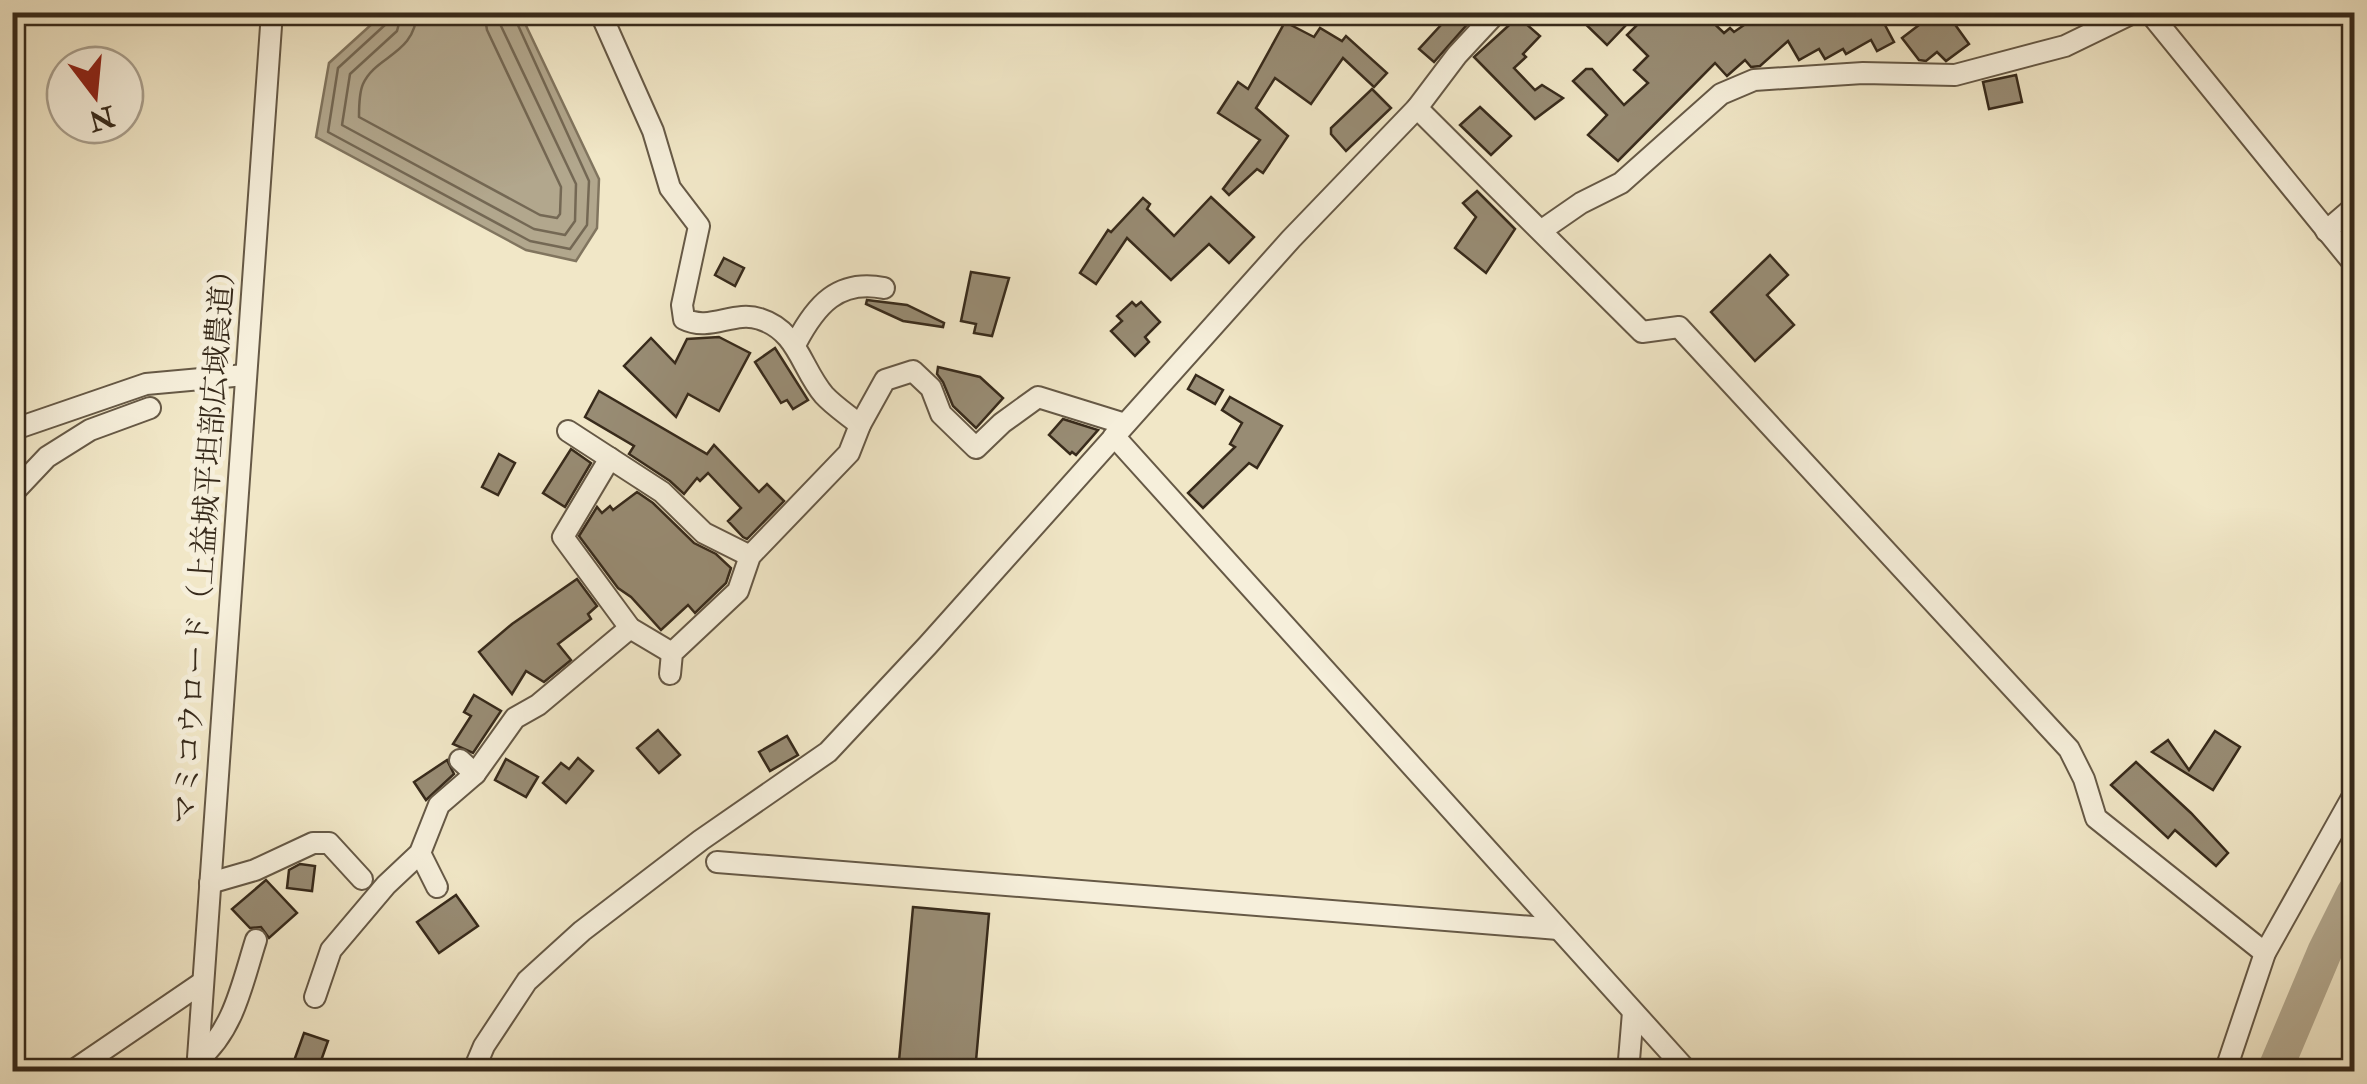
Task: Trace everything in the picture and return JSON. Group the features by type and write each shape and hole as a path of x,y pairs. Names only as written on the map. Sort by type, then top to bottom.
{"street":[{"name":"マミコウロード（上益城平坦部広域農道）","path":"197,1066 272,12"},
{"path":"600,12 653,130 670,188 699,226 682,305 684,319 696,325 760,319 796,344 824,395 860,425"},
{"path":"473,1072 484,1046 527,981 582,931 701,840 828,752 1291,240 1417,108 1457,55 1497,12"},
{"path":"1542,230 1580,202 1621,183 1721,94 1754,80 1862,74 1955,75 2065,46 2135,12"},
{"path":"2149,12 2354,264"},
{"path":"1417,108 1642,332 1680,327 2069,748 2096,818 2266,953"},
{"path":"2326,232 2354,206"},
{"path":"796,344 818,309 838,292 862,284 884,288"},
{"path":"610,458 563,536 630,628 671,664 738,591 750,556 849,453 885,380 913,371 931,388 942,414 978,457 1002,424 1038,397 1120,430 1688,1072"},
{"path":"12,430 146,384 246,376"},
{"path":"12,494 47,457 90,430 150,408"},
{"path":"568,431 662,492 704,533 750,556"},
{"path":"314,996 331,950 386,885 420,854 439,805 468,767 515,718 538,705 630,628"},
{"path":"2225,1072 2266,953 2354,794"},
{"path":"210,883 254,870 313,843 330,843 362,879"},
{"path":"420,854 437,887"},
{"path":"717,862 1558,929"},
{"path":"197,1066 229,1024 256,940"},
{"path":"71,1072 203,982"},
{"path":"1628,1072 1634,1012"}],"water":[{"path":"384,13 520,13 599,179 597,228 576,261 526,250 316,137 329,63"}],"building":[{"path":"1453,12 1463,12 1471,20 1434,62 1419,49"},
{"path":"1573,12 1615,12 1627,24 1607,45"},
{"path":"1650,12 1660,22 1669,12 1702,12 1724,33 1730,28 1734,32 1763,12 1878,12 1894,42 1877,51 1871,40 1846,54 1843,49 1825,59 1819,49 1799,60 1788,41 1760,66 1751,67 1745,60 1727,76 1715,63 1618,161 1588,135 1607,115 1573,81 1586,69 1592,69 1624,105 1648,83 1634,70 1648,56 1627,35"},
{"path":"1936,12 1946,12 1969,44 1946,61 1937,52 1926,61 1919,60 1902,38"},
{"path":"1518,17 1540,36 1514,68 1535,90 1542,85 1563,98 1535,119 1474,57"},
{"path":"1285,22 1314,37 1320,28 1342,41 1346,36 1387,73 1374,87 1343,58 1311,104 1275,78 1256,108 1288,136 1263,173 1257,169 1229,195 1223,189 1260,140 1218,113 1238,82 1248,89"},
{"path":"2016,75 2022,102 1989,109 1983,82"},
{"path":"1372,89 1391,108 1346,151 1331,134 1331,128"},
{"path":"1480,107 1511,136 1491,155 1460,125"},
{"path":"1477,191 1515,229 1486,273 1455,248 1476,217 1463,203"},
{"path":"1211,197 1254,237 1229,263 1209,244 1171,280 1127,238 1096,284 1080,273 1108,230 1111,232 1143,198 1150,204 1147,209 1174,236"},
{"path":"1770,255 1788,275 1767,295 1794,325 1755,361 1711,312"},
{"path":"724,258 744,268 735,286 715,275"},
{"path":"971,272 1009,278 992,336 974,333 976,324 961,321"},
{"path":"867,300 907,305 944,323 943,327 903,321 866,304"},
{"path":"1132,302 1136,306 1141,302 1160,322 1145,337 1149,342 1135,356 1111,331 1122,321 1117,316"},
{"path":"719,337 750,353 719,411 688,394 676,417 624,366 651,338 675,363 687,339"},
{"path":"775,348 808,400 793,409 787,400 781,403 755,362"},
{"path":"938,367 980,377 1003,398 976,428 953,406 937,374"},
{"path":"1196,375 1223,390 1215,404 1188,389"},
{"path":"599,391 707,454 714,445 759,492 767,484 784,501 747,539 743,537 728,521 741,508 708,473 700,481 697,478 684,494 629,454 634,446 585,417"},
{"path":"1230,397 1282,426 1257,468 1249,463 1203,508 1188,493 1235,447 1230,444 1242,423 1222,410"},
{"path":"1063,419 1098,430 1076,455 1049,435"},
{"path":"571,449 591,463 565,507 543,493"},
{"path":"499,454 515,463 498,495 482,487"},
{"path":"637,492 694,543 716,554 731,568 726,583 695,613 688,605 661,630 618,588 579,536 597,507 602,513 610,506 613,510"},
{"path":"577,579 597,606 588,614 591,619 558,644 571,660 544,682 526,671 512,694 479,652"},
{"path":"474,695 501,711 473,753 453,744 471,716 464,712"},
{"path":"658,730 680,755 659,773 637,748"},
{"path":"2215,731 2240,747 2213,790 2152,752 2168,740 2189,770"},
{"path":"787,736 798,755 770,771 759,752"},
{"path":"578,758 593,771 566,803 543,783 561,763 569,769"},
{"path":"506,759 538,777 526,797 495,780"},
{"path":"447,760 454,774 426,800 414,782"},
{"path":"2136,762 2228,853 2216,866 2175,830 2168,838 2111,785"},
{"path":"300,864 315,866 312,891 287,888 289,870"},
{"path":"266,880 297,913 269,938 261,927 250,928 232,909"},
{"path":"456,895 478,926 439,953 417,922"},
{"path":"913,907 989,914 975,1072 898,1072"},
{"path":"304,1033 328,1041 317,1072 290,1072"}],"waterway":[{"path":"2274,1072 2354,893"}]}
